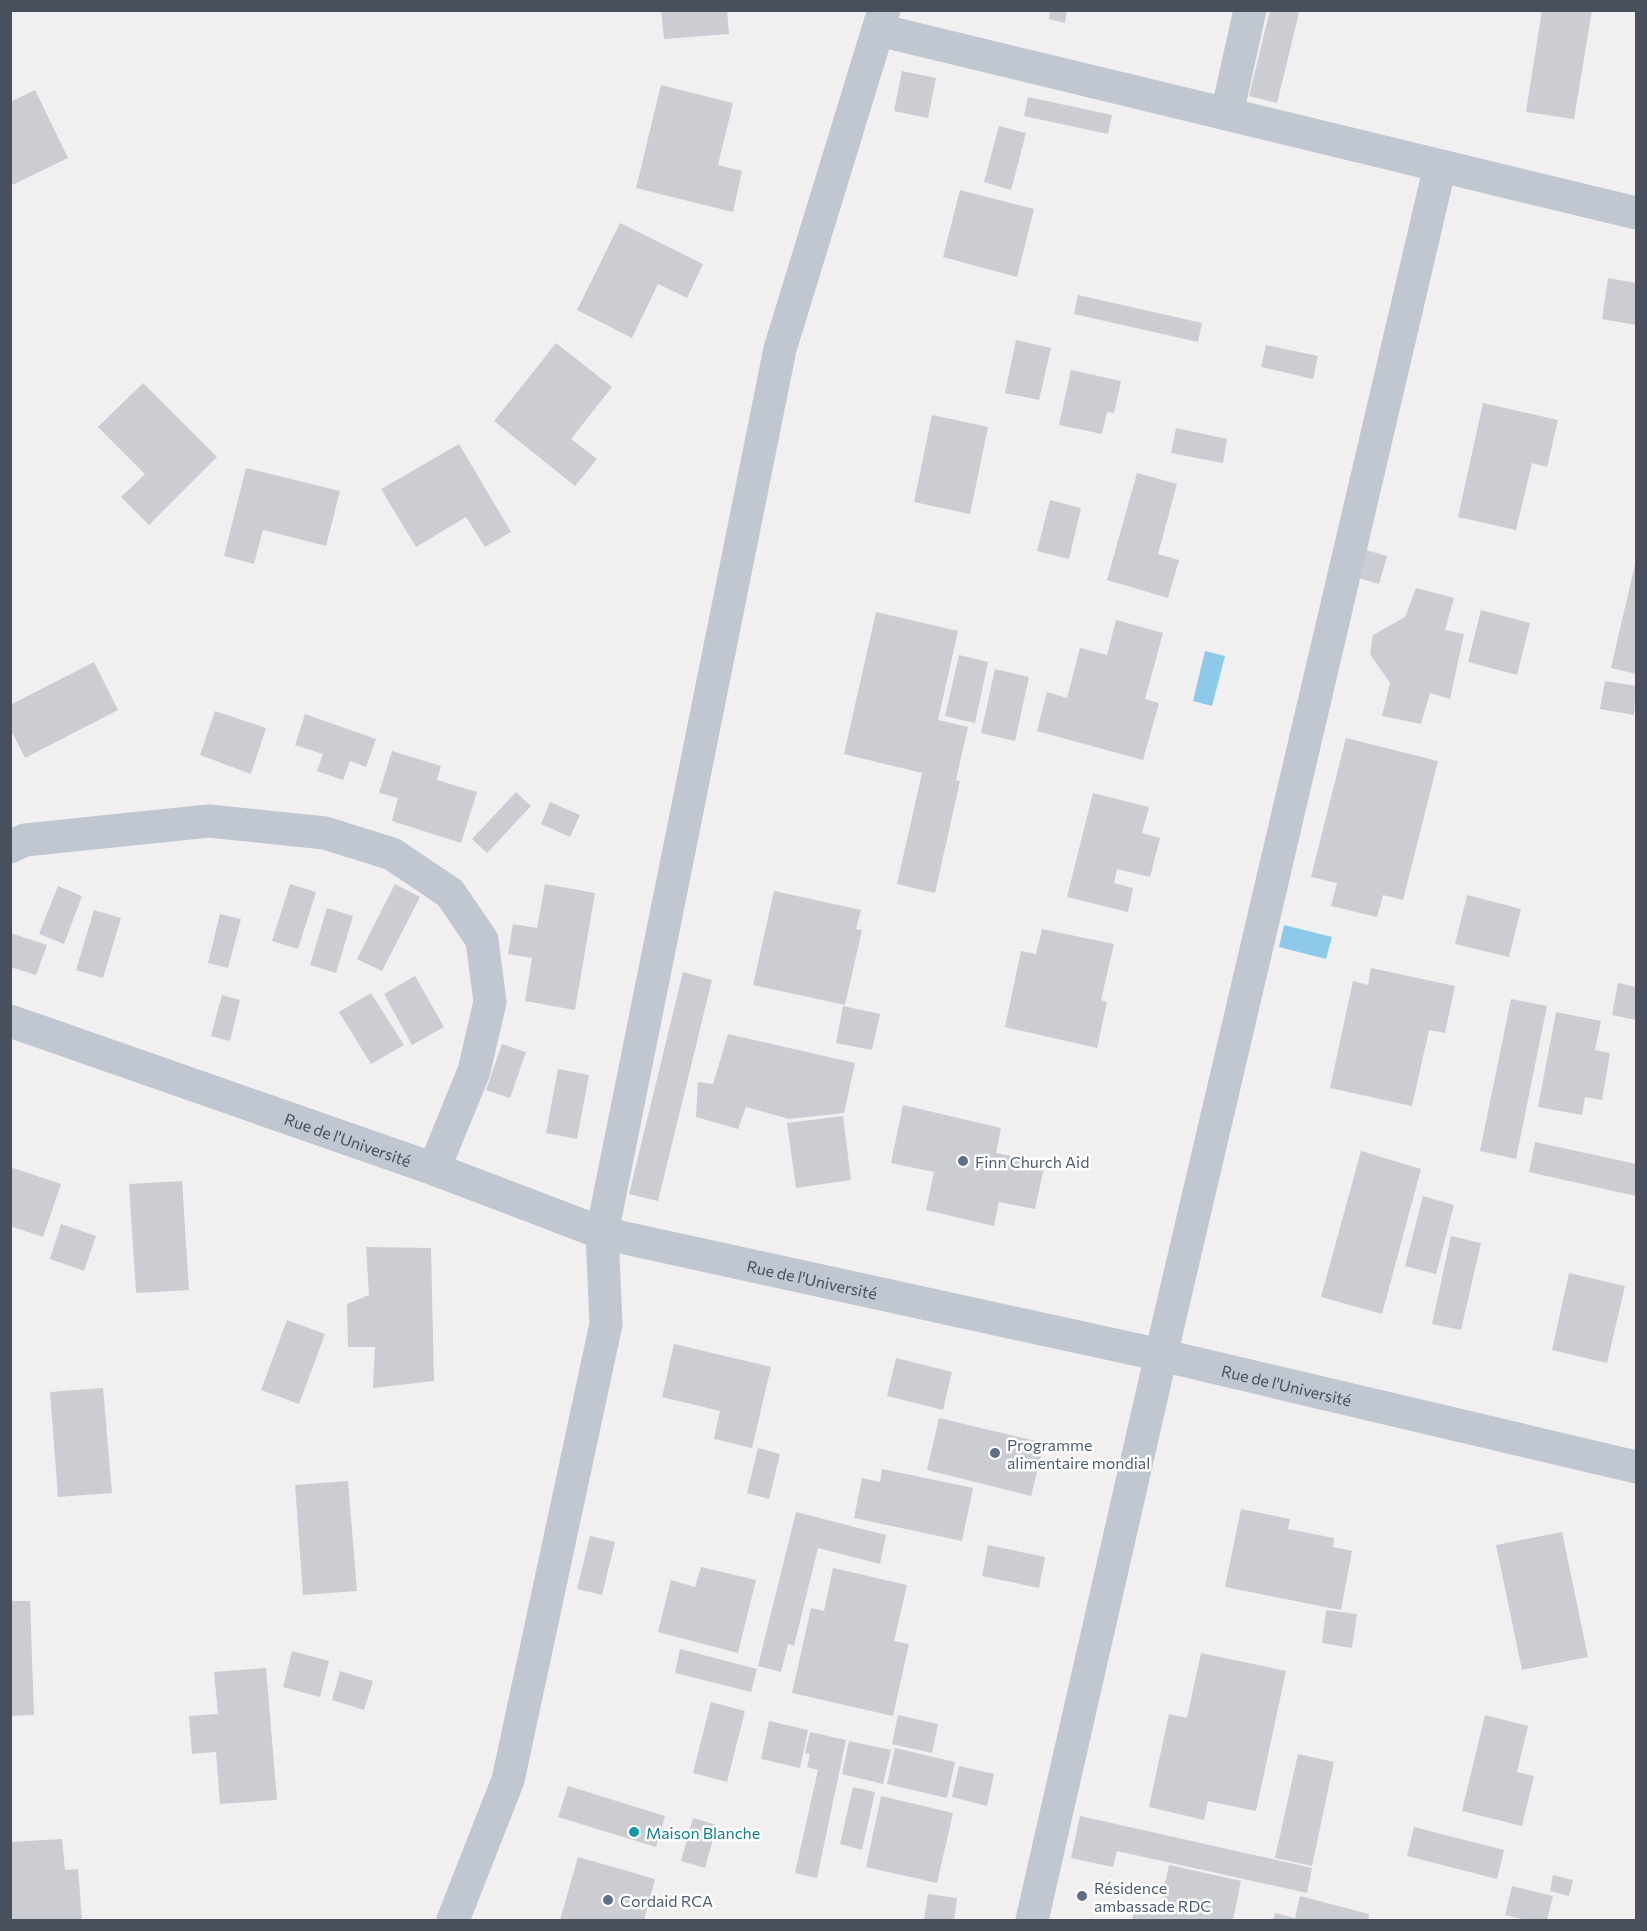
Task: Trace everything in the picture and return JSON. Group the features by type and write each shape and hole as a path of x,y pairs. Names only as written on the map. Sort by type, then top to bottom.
{"street":[{"path":"1227,113 1250,10"},
{"path":"453,1920 508,1780 606,1324 602,1233 780,349 881,20 1227,113 1636,213"},
{"path":"1032,1920 1161,1355 1440,166"},
{"path":"10,846 25,840 209,821 325,833 392,854 450,893 482,940 490,1002 474,1071 434,1169"},
{"name":"Rue de l'Université","path":"10,1021 434,1169 602,1233 1161,1355 1636,1467"}],"water":[{"path":"1205,651 1225,656 1212,706 1193,701"},
{"path":"1284,925 1332,937 1326,959 1279,947"}],"building":[{"path":"661,10 727,10 729,34 664,39"},
{"path":"1050,10 1067,10 1065,23 1049,19"},
{"path":"1270,10 1291,10 1299,13 1277,103 1249,96"},
{"path":"1542,10 1592,10 1574,119 1526,112"},
{"path":"902,71 936,78 928,118 894,111"},
{"path":"661,85 733,103 718,165 742,171 733,212 636,188"},
{"path":"35,90 68,158 10,186 10,102"},
{"path":"1028,97 1112,115 1108,134 1024,116"},
{"path":"999,126 1026,133 1011,190 984,182"},
{"path":"960,190 1034,209 1017,277 943,257"},
{"path":"620,223 703,264 687,298 658,284 632,338 577,310"},
{"path":"1608,278 1636,283 1636,325 1602,319"},
{"path":"1078,295 1202,323 1198,342 1074,314"},
{"path":"1016,340 1051,348 1039,400 1005,393"},
{"path":"556,343 612,387 571,439 597,459 575,486 494,421"},
{"path":"1266,345 1318,356 1313,379 1261,367"},
{"path":"1071,370 1121,381 1114,413 1107,412 1102,434 1059,425"},
{"path":"143,383 217,457 149,525 121,497 145,474 98,427"},
{"path":"1483,403 1558,420 1547,467 1532,463 1516,530 1458,517"},
{"path":"932,415 988,427 970,514 914,502"},
{"path":"1176,428 1227,439 1223,463 1171,453"},
{"path":"459,444 511,532 485,547 466,517 416,547 381,489"},
{"path":"246,468 340,491 326,546 263,530 254,564 224,556"},
{"path":"1137,473 1177,484 1158,554 1179,560 1168,598 1107,580"},
{"path":"1050,500 1081,508 1069,559 1037,551"},
{"path":"1359,548 1387,556 1379,584 1352,576"},
{"path":"1636,560 1636,674 1611,668"},
{"path":"1416,588 1454,598 1445,630 1464,634 1450,699 1430,693 1421,724 1382,716 1390,683 1370,654 1373,635 1405,617"},
{"path":"1481,610 1530,623 1517,675 1468,662"},
{"path":"876,612 958,631 938,720 968,727 956,780 960,781 935,893 897,884 922,773 844,754"},
{"path":"1116,620 1163,633 1145,699 1159,703 1143,760 1037,731 1047,692 1067,698 1080,648 1107,655"},
{"path":"959,655 988,662 975,723 945,716"},
{"path":"94,662 118,710 25,758 10,728 10,705"},
{"path":"995,669 1029,677 1015,741 981,733"},
{"path":"1605,681 1636,686 1634,715 1600,709"},
{"path":"215,711 266,728 251,774 200,755"},
{"path":"305,714 376,739 366,767 350,761 343,780 317,771 323,754 295,745"},
{"path":"1346,738 1438,761 1403,900 1383,895 1377,917 1331,906 1337,883 1311,877"},
{"path":"392,751 441,766 437,780 477,792 461,843 392,821 398,798 379,793"},
{"path":"516,792 531,806 487,853 472,839"},
{"path":"1093,793 1149,807 1142,833 1160,838 1150,877 1117,869 1114,883 1133,888 1128,912 1067,897"},
{"path":"550,802 580,815 570,837 541,824"},
{"path":"290,884 316,892 298,949 272,941"},
{"path":"395,884 420,897 382,971 357,959"},
{"path":"545,884 595,893 575,1010 525,1001 532,958 508,954 513,924 537,928"},
{"path":"58,886 82,896 64,944 39,934"},
{"path":"774,891 861,910 856,929 862,930 845,1005 753,985"},
{"path":"1467,895 1521,909 1509,957 1455,944"},
{"path":"327,908 353,916 336,973 310,965"},
{"path":"94,910 121,918 103,978 76,970"},
{"path":"220,914 241,919 228,968 208,963"},
{"path":"1042,929 1114,944 1101,1000 1107,1002 1097,1048 1005,1027 1021,951 1036,954"},
{"path":"10,933 47,945 36,975 10,967"},
{"path":"1371,968 1455,986 1445,1033 1429,1030 1412,1106 1330,1088 1353,981 1368,985"},
{"path":"683,972 712,980 658,1201 629,1194"},
{"path":"415,976 444,1027 412,1045 384,994"},
{"path":"1618,983 1636,987 1636,1020 1612,1015"},
{"path":"371,993 404,1045 371,1064 339,1012"},
{"path":"222,995 240,1000 230,1041 211,1036"},
{"path":"1511,999 1547,1006 1516,1159 1480,1151"},
{"path":"843,1006 880,1014 872,1050 836,1043"},
{"path":"1556,1012 1601,1021 1595,1050 1610,1053 1602,1100 1585,1097 1582,1115 1538,1107"},
{"path":"728,1034 855,1063 844,1113 789,1119 746,1107 738,1129 696,1117 698,1082 713,1084"},
{"path":"502,1044 526,1052 510,1098 486,1090"},
{"path":"558,1069 589,1075 577,1139 546,1133"},
{"path":"903,1105 1001,1128 996,1153 1045,1163 1035,1209 999,1202 994,1226 926,1210 934,1172 891,1163"},
{"path":"843,1116 851,1180 796,1188 787,1123"},
{"path":"1535,1142 1636,1164 1636,1196 1529,1172"},
{"path":"1361,1151 1421,1169 1382,1314 1321,1297"},
{"path":"10,1167 61,1184 43,1237 10,1226"},
{"path":"182,1181 189,1290 136,1293 129,1184"},
{"path":"1423,1196 1454,1205 1436,1274 1405,1266"},
{"path":"61,1224 96,1236 84,1271 50,1259"},
{"path":"1451,1236 1481,1243 1461,1330 1432,1324"},
{"path":"366,1247 431,1248 434,1381 373,1388 375,1347 348,1347 347,1304 369,1295"},
{"path":"1569,1273 1625,1286 1607,1363 1552,1350"},
{"path":"287,1320 325,1334 299,1404 261,1390"},
{"path":"674,1344 771,1367 752,1448 714,1439 720,1411 662,1397"},
{"path":"896,1358 952,1372 943,1410 887,1396"},
{"path":"103,1388 112,1493 58,1497 50,1392"},
{"path":"939,1418 1044,1443 1031,1496 927,1470"},
{"path":"758,1448 780,1454 769,1499 747,1493"},
{"path":"882,1469 973,1488 962,1541 854,1518 862,1478 880,1482"},
{"path":"348,1481 357,1591 303,1595 295,1485"},
{"path":"1241,1509 1290,1519 1288,1529 1334,1538 1333,1547 1352,1551 1341,1610 1225,1587"},
{"path":"796,1512 886,1535 880,1564 818,1548 794,1646 788,1644 781,1672 758,1666"},
{"path":"1562,1532 1588,1657 1522,1670 1496,1545"},
{"path":"590,1536 615,1542 602,1595 577,1589"},
{"path":"988,1545 1045,1557 1039,1588 982,1576"},
{"path":"701,1567 756,1580 738,1653 658,1632 671,1580 695,1587"},
{"path":"833,1568 907,1585 894,1641 909,1644 893,1716 792,1693 811,1608 824,1611"},
{"path":"10,1601 30,1601 34,1715 10,1716"},
{"path":"1326,1610 1357,1614 1352,1648 1322,1643"},
{"path":"680,1649 757,1669 751,1692 675,1673"},
{"path":"292,1651 329,1661 320,1697 283,1687"},
{"path":"1201,1653 1286,1671 1256,1811 1208,1801 1204,1820 1149,1807 1169,1714 1187,1718"},
{"path":"266,1668 277,1800 220,1804 216,1752 192,1754 189,1716 218,1714 214,1672"},
{"path":"340,1671 373,1681 364,1710 332,1700"},
{"path":"711,1702 745,1711 727,1782 693,1773"},
{"path":"898,1715 938,1724 932,1753 892,1744"},
{"path":"1485,1715 1528,1726 1517,1772 1534,1776 1522,1826 1462,1811"},
{"path":"769,1721 808,1730 800,1768 761,1759"},
{"path":"810,1732 846,1740 817,1878 795,1873 818,1770 807,1767 810,1754 805,1753"},
{"path":"849,1741 891,1750 883,1784 842,1774"},
{"path":"895,1748 955,1762 947,1798 887,1784"},
{"path":"1298,1754 1334,1762 1312,1866 1275,1858"},
{"path":"959,1766 994,1774 987,1806 952,1797"},
{"name":"Maison Blanche","path":"568,1786 665,1816 656,1847 558,1817"},
{"path":"853,1787 875,1792 862,1850 840,1844"},
{"path":"881,1796 953,1813 937,1883 866,1867"},
{"path":"1080,1816 1312,1868 1307,1893 1117,1851 1113,1867 1071,1858"},
{"path":"693,1818 717,1825 705,1868 681,1861"},
{"path":"1414,1827 1504,1850 1497,1879 1407,1856"},
{"path":"62,1839 65,1870 78,1869 82,1920 10,1920 10,1842"},
{"name":"Cordaid RCA","path":"578,1857 655,1879 644,1920 560,1920"},
{"path":"1169,1865 1241,1881 1233,1920 1132,1920 1136,1902 1160,1907"},
{"path":"1553,1875 1573,1880 1569,1896 1550,1891"},
{"path":"1512,1886 1553,1896 1547,1920 1527,1920 1505,1915"},
{"path":"928,1894 957,1898 954,1920 924,1920"},
{"path":"1300,1896 1369,1914 1368,1920 1273,1920 1275,1913 1295,1918"}],"place":[{"name":"Finn Church Aid","path":"963,1161"},
{"name":"Programme alimentaire mondial","path":"995,1453"},
{"name":"Maison Blanche","path":"634,1832"},
{"name":"Résidence ambassade RDC","path":"1082,1896"},
{"name":"Cordaid RCA","path":"608,1900"}]}
